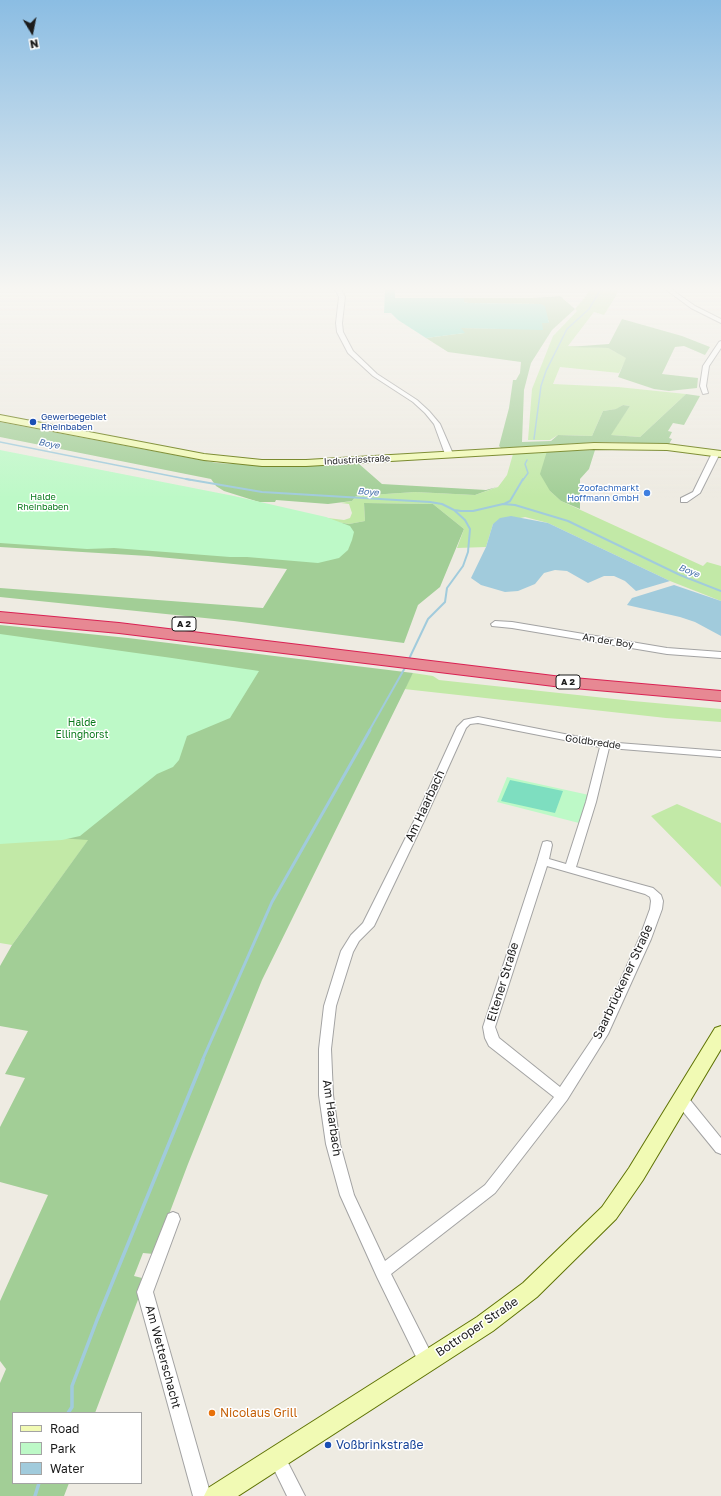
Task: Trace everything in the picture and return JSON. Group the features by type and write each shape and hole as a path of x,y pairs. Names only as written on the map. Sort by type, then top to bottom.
{"highway":[{"name":"A 2","path":"0,604 127,617 365,653"},
{"name":"A 2","path":"0,617 365,653 418,659 569,682 721,696"},
{"name":"A 2","path":"418,659 570,670 721,684"}],"street":[{"path":"357,359 375,375 415,401 427,412 437,424 449,454"},
{"path":"705,393 702,386 706,366 711,359"},
{"name":"Industriestraße","path":"0,418 219,459 262,463 322,462 610,446 667,448 719,454 696,493 684,500"},
{"name":"An der Boy","path":"495,624 512,625 667,650 721,655"},
{"name":"Goldbredde","path":"467,722 478,720 566,739 605,745 721,754"},
{"name":"Am Haarbach","path":"427,1361 382,1272 347,1195 333,1144 326,1088 325,1050 330,1006 347,951 355,938 368,926 420,819 462,727 467,722"},
{"path":"543,862 570,868 591,802 605,745"},
{"name":"Eltener Straße","path":"547,845 543,862 488,1027 491,1038 494,1042 562,1096"},
{"name":"Saarbrückener Straße","path":"382,1272 490,1189 562,1096 602,1034 634,963 656,909 657,901 655,895 649,891 570,868"},
{"name":"Bottroper Straße","path":"216,1496 500,1314 530,1290 580,1243 608,1213 636,1174 721,1033"},
{"path":"681,1098 721,1148"},
{"name":"Am Wetterschacht","path":"172,1219 145,1292 202,1496"},
{"path":"276,1457 296,1496"}],"green space":[{"path":"498,359 534,359 531,363 524,390 522,442 551,441 558,435 592,436 603,411 616,409 623,405 630,406 611,435 640,437 686,394 700,396 684,425 673,423 668,431 672,432 669,438 672,439 669,444 601,442 501,448 499,446 509,408 513,380 516,380 520,373 521,362"},
{"path":"544,359 627,359 619,373 560,367 553,384 618,387 686,394 640,437 610,435 630,406 623,405 617,409 603,411 592,436 558,435 550,440 528,440 532,389"},
{"path":"626,359 669,359 662,374 698,378 697,388 669,391 654,389 618,377"},
{"path":"0,422 217,463 289,467 358,463 382,484 486,490 497,487 475,495 415,492 356,496 352,501 328,504 276,500 275,502 259,502 224,491 216,486 211,479 0,437"},
{"name":"Halde Rheinbaben","path":"0,450 234,496 326,517 350,526 354,532 348,550 339,558 318,563 114,548 87,549 0,543"},
{"path":"595,450 589,469 580,479 580,509 561,501 550,491 540,474 547,451"},
{"path":"547,451 550,491 561,501 703,566 707,562 721,566 721,601 670,581 548,523 525,517 493,524 486,547 457,548 464,529 433,504 364,503 365,521 349,524 287,513 344,520 350,518 352,513 349,504 341,503 352,501 356,496 415,492 475,495 498,487 507,475 513,454"},
{"path":"0,467 349,524 365,521 364,503 433,504 464,529 440,587 418,605 404,643 234,621 0,597 0,588 263,608 287,569 148,556 0,547"},
{"path":"0,625 128,638 413,673 262,980 188,1164 154,1254 143,1253 134,1276 142,1278 139,1287 142,1289 95,1412 12,1412 12,1484 69,1484 64,1496 0,1496 0,1383 6,1369 0,1361 0,1301 48,1195 0,1182 0,1127 25,1078 5,1074 28,1031 0,1026 0,966 12,945 88,840 0,834"},
{"name":"Halde Ellinghorst","path":"0,634 259,671 230,718 187,736 179,760 173,767 157,774 80,836 62,840 0,844"},
{"path":"413,673 433,676 439,680 721,709 721,722 666,718 404,689"},
{"path":"507,777 589,795 579,823 497,802"},
{"path":"510,780 563,791 555,813 501,801"},
{"path":"677,804 721,823 721,887 651,816"},
{"path":"0,834 89,839 12,945 0,943"}],"water":[{"path":"511,516 548,523 670,581 636,591 625,581 614,576 604,576 588,583 567,571 555,570 544,573 535,584 518,591 505,592 481,585 471,578 486,547 493,524 500,518"},
{"path":"674,585 721,601 721,636 695,622 680,617 627,605 632,598"}],"waterway":[{"path":"534,439 541,386 552,359"},
{"name":"Boye","path":"0,442 191,480"},
{"path":"523,480 528,473 525,464 527,460"},
{"name":"Boye","path":"186,479 262,492 430,502 442,504 454,510"},
{"path":"504,504 510,501 523,479"},
{"name":"Boye","path":"454,510 473,511 503,504 515,505 568,521 680,575 721,591"},
{"path":"408,661 428,619 445,602 447,588 463,566 468,552 470,529 465,520 454,510"},
{"path":"369,731 406,666"},
{"path":"202,1061 272,902 370,730"},
{"path":"69,1412 72,1407 72,1386 97,1320 203,1060"},
{"path":"35,1496 39,1484"}],"place":[{"name":"Gewerbegebiet Rheinbaben","path":"33,422"},
{"name":"Zoofachmarkt Hoffmann GmbH","path":"647,493"},
{"name":"Nicolaus Grill","path":"212,1413"},
{"name":"Voßbrinkstraße","path":"328,1445"}]}
